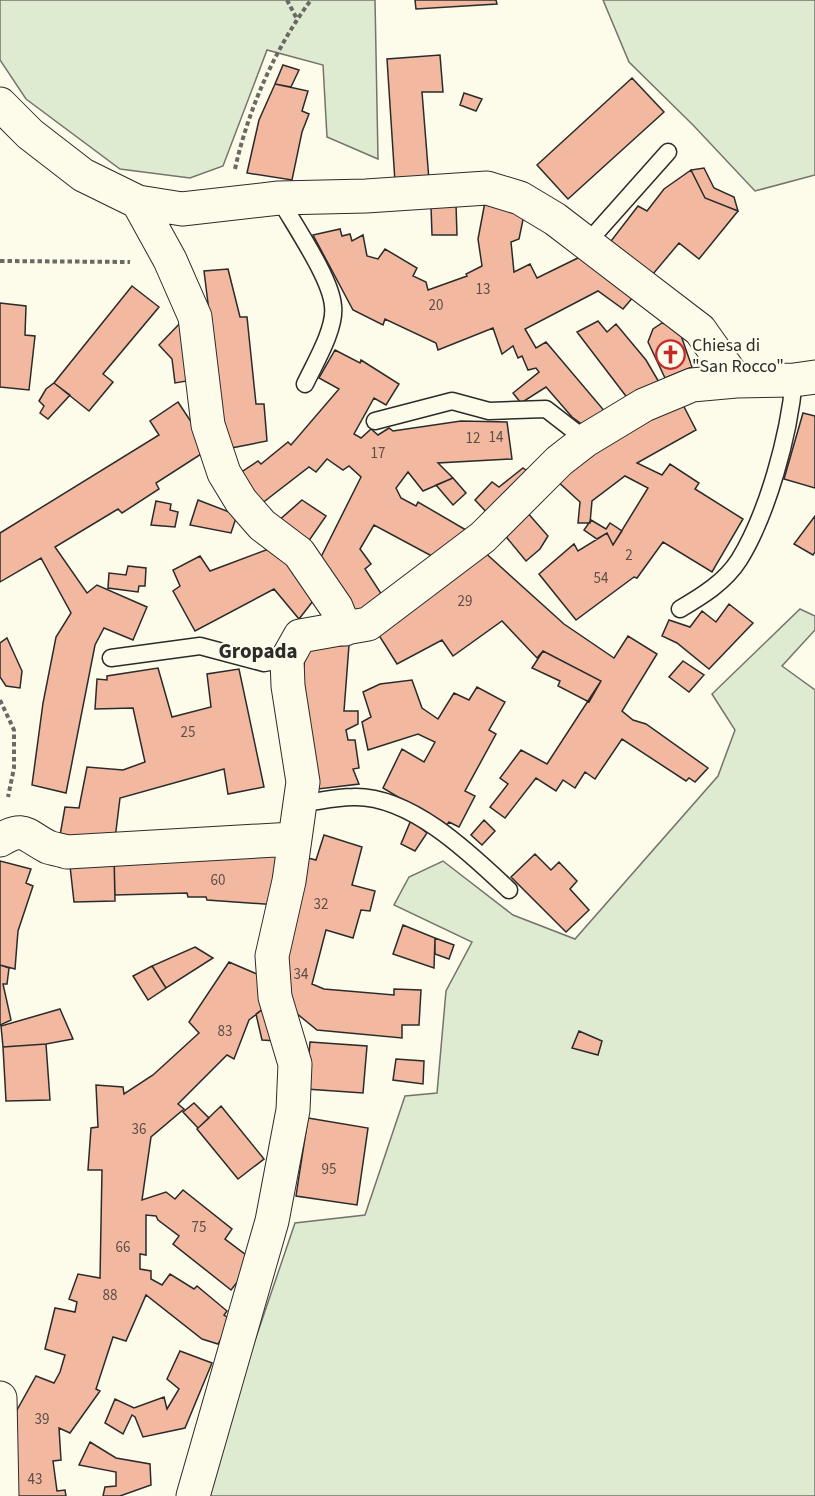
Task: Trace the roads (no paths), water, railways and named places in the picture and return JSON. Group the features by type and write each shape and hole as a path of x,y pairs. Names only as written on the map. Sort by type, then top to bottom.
{"street":[{"path":"0,104 30,134 83,175 138,202 182,209 279,198 366,196 487,188 520,198 587,243 700,330 736,381"},
{"path":"138,202 170,260 195,317 208,425 224,473 241,501 262,525 299,553 336,608 345,629"},
{"path":"193,1496 272,1221 293,1110 295,1064 275,997 272,956 282,920 297,804 303,782 286,659 300,636 369,624 483,537 559,461 586,440 644,405 692,385 804,379"},
{"path":"0,840 15,831 31,834 48,847 68,852 294,839"},
{"path":"0,1398 2,1496"}],"lane":[{"path":"587,243 668,152"},
{"path":"279,198 328,288 334,307 326,340 305,384"},
{"path":"680,609 711,591 738,561 755,526 775,471 790,416 804,379"},
{"path":"375,421 452,400 489,411 546,409 586,440"},
{"path":"111,658 200,646 264,663 286,659"},
{"path":"297,804 354,797 382,800 425,822 472,855 509,890"}],"place":[{"name":"Chiesa di \"San Rocco\"","path":"671,355"}],"district":[{"name":"Gropada","path":"258,651"}]}
